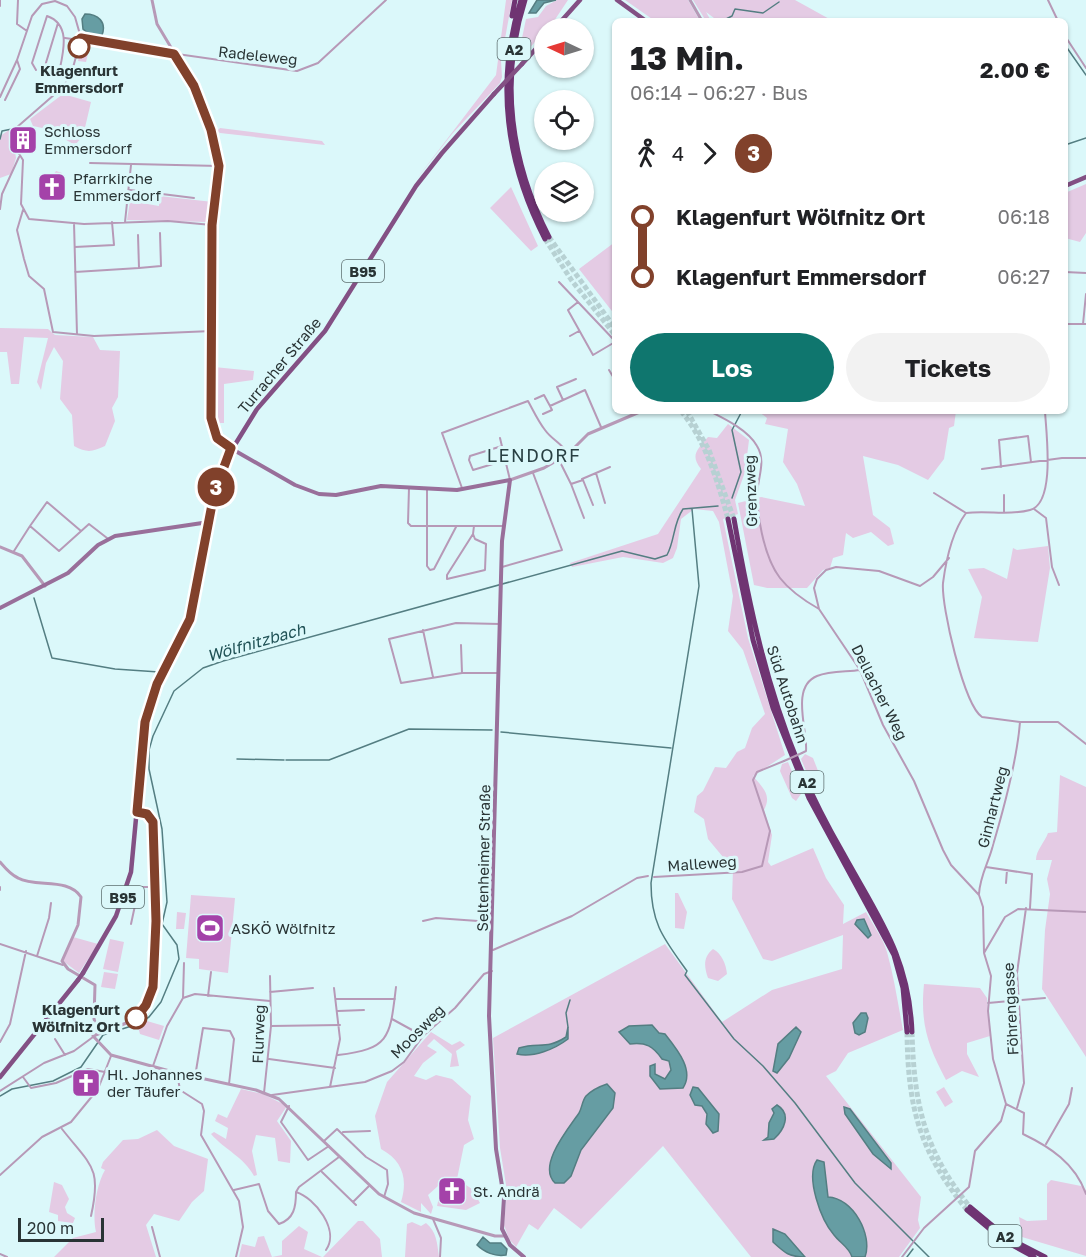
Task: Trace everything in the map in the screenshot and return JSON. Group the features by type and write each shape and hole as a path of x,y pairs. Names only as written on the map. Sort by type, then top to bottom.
{"highway":[{"path":"511,38 515,0"},
{"name":"A2","path":"523,0 512,69 512,121 522,171 547,238 524,192 511,146 506,100 511,38 523,0"},
{"name":"Süd Autobahn","path":"731,519 753,640 773,708 812,804 894,955 903,988 910,1032"},
{"name":"A2","path":"1034,1257 1003,1240 969,1208 1006,1237 1045,1257"}],"main road":[{"path":"563,18 578,0"},
{"path":"617,0 642,18"},
{"name":"Turracher Straße","path":"0,1077 83,973 109,930 127,887 134,855 145,722 157,684 190,619 217,484 231,448 257,409 325,331 416,186 442,153 534,51"},
{"path":"1068,185 1086,177"},
{"path":"231,448 295,485 319,494 336,495 381,486 462,489 510,480"},
{"name":"Seltenheimer Straße","path":"504,1236 504,1198 496,1149 490,1075 501,567 510,480"},
{"path":"0,608 68,573 108,539 121,534 208,522"},
{"path":"504,1236 524,1257"}],"street":[{"path":"0,0 0,6"},
{"path":"18,0 17,24 27,31"},
{"path":"152,0 157,24 194,86 211,130 219,166 212,225 212,427 217,438 231,448"},
{"name":"Radeleweg","path":"65,38 81,38 282,71 304,70 327,56 386,0"},
{"path":"690,0 700,18"},
{"path":"1048,0 1057,18"},
{"path":"1,94 38,7 46,2 58,1 72,11 81,38 75,68 68,80 16,128 17,153 23,160 23,210 17,230 29,276 44,289 51,328 57,333 97,336 213,331"},
{"path":"36,70 32,63 45,19 51,17 58,23 65,38 60,68 50,67"},
{"path":"45,66 58,23"},
{"path":"1068,41 1086,68"},
{"path":"5,100 20,69 17,60"},
{"path":"0,209 2,194 19,157"},
{"path":"90,163 219,166"},
{"path":"125,222 131,182 131,164"},
{"path":"73,182 131,182"},
{"path":"130,190 194,198"},
{"path":"23,210 28,219"},
{"path":"21,219 74,224 125,222 212,225"},
{"path":"75,247 114,245 112,222"},
{"path":"74,224 77,334"},
{"path":"75,272 161,266 160,233"},
{"path":"138,234 139,268"},
{"path":"1068,272 1086,273"},
{"path":"559,282 612,339"},
{"path":"1068,324 1085,324 1086,294"},
{"path":"578,302 568,310 593,356 612,344"},
{"path":"570,336 579,331"},
{"path":"609,370 612,375"},
{"path":"563,400 557,387 576,379"},
{"path":"550,406 585,390 601,427"},
{"path":"535,399 544,394 552,410 543,414"},
{"path":"462,489 442,433 528,400 544,429 553,440 562,444 568,454"},
{"path":"500,438 510,480 533,473 559,460 588,434 630,414"},
{"name":"Grenzweg","path":"714,414 731,423 755,442 761,454 757,488 761,532 779,577 794,592 819,609"},
{"path":"1034,509 1046,494 1048,460 1045,414"},
{"path":"1001,467 999,440 1028,436 1031,462"},
{"path":"502,446 470,456 469,460 473,470 506,460"},
{"path":"982,470 1048,460 1086,458"},
{"path":"559,460 584,518"},
{"path":"571,484 610,467"},
{"path":"501,567 562,550 533,473"},
{"path":"596,473 605,503"},
{"path":"581,481 584,480 593,505"},
{"path":"409,487 409,525 428,528 504,526"},
{"path":"427,489 428,566 432,570 456,532 456,527"},
{"path":"934,493 966,513 1034,509 1046,518 1052,567 1059,585"},
{"path":"1004,495 1004,512"},
{"path":"14,551 47,502 81,531"},
{"path":"966,513 956,529 943,592 964,690 977,714 982,717 1020,722 1058,722 1086,744"},
{"path":"30,526 59,551 91,524 108,539"},
{"path":"473,534 475,538 486,544 485,570 447,579 447,575 473,534 474,526"},
{"path":"0,547 14,551 30,564 45,586"},
{"name":"Dellacher Weg","path":"949,558 933,578 920,586 879,571 847,567 826,570 817,579 814,588 819,609 860,670 883,724 914,781 951,865 979,895"},
{"path":"499,673 462,673 401,683 389,639 456,623 500,624"},
{"path":"423,630 433,677"},
{"path":"461,645 462,673"},
{"name":"Malleweg","path":"654,877 742,872 762,866 770,831 753,780 757,772 806,751 803,709 806,687 817,676 860,670"},
{"name":"Ginhartweg","path":"979,895 985,867 999,826 1017,749 1020,722"},
{"path":"0,1091 44,1063 96,1039 99,1033 132,1022 150,998 153,987 155,887 153,822 147,814 137,812"},
{"path":"0,862 19,879 65,886 78,893 81,914 63,956 63,965"},
{"path":"985,867 1033,876 1030,908"},
{"path":"1006,883 1007,870"},
{"name":"Malleweg","path":"493,950 572,916 637,878 648,876"},
{"path":"131,924 139,887 155,887"},
{"path":"902,1257 915,1238 969,1187 975,1151 1002,1121 1006,1104 993,1059 988,1003 991,976 984,953 983,908 979,895"},
{"path":"37,956 50,918 51,903"},
{"name":"Föhrengasse","path":"1017,1108 1022,1098 1024,1083 1017,966 1026,908"},
{"path":"984,953 1005,917 1016,910 1030,908 1086,912"},
{"path":"423,921 436,918 493,922"},
{"path":"0,944 27,951 63,965 95,984 94,1019 99,1033"},
{"path":"0,1042 10,1024 27,951"},
{"path":"153,1066 167,1026 183,998 184,963"},
{"name":"Moosweg","path":"272,1095 365,1082 386,1074 402,1064 423,1036 455,1008 484,974 492,971"},
{"path":"208,996 211,972"},
{"name":"Flurweg","path":"264,1093 271,1026 270,976"},
{"path":"338,1054 368,1051 388,1034 396,987"},
{"path":"270,992 314,988"},
{"path":"330,1087 338,1054 340,1024 334,988"},
{"path":"183,998 195,994 270,1001"},
{"path":"988,1003 1045,998"},
{"path":"336,999 395,999"},
{"path":"338,1011 364,1010"},
{"path":"392,1019 423,1036"},
{"path":"271,1026 340,1024"},
{"path":"195,1077 203,1028 230,1031 234,1039 229,1085"},
{"path":"55,1039 65,1055"},
{"path":"96,1039 111,1055 272,1095 289,1106 369,1186 384,1197 414,1213 495,1236 504,1236"},
{"path":"0,1175 42,1137 62,1129 71,1122 96,1092 111,1055"},
{"path":"269,1059 335,1068"},
{"path":"23,1077 29,1086 56,1083 88,1069 105,1072"},
{"path":"177,1073 180,1090 202,1104 204,1111 201,1135 234,1190 243,1218 236,1257"},
{"path":"1046,1144 1069,1104 1072,1089"},
{"path":"1006,1104 1024,1113 1023,1134 1046,1144 1075,1171 1086,1194"},
{"path":"289,1106 281,1122 308,1160 329,1146"},
{"path":"62,1129 87,1157 97,1178 91,1216"},
{"path":"324,1141 333,1130 337,1129 343,1132 366,1156 387,1170 388,1184 384,1197"},
{"path":"343,1132 370,1131"},
{"path":"234,1190 259,1184 268,1211 279,1224 293,1213 296,1205 296,1192 339,1157"},
{"path":"321,1171 356,1205"},
{"path":"353,1202 369,1186"},
{"path":"296,1192 307,1196 327,1220 330,1241 326,1250"},
{"path":"433,1219 441,1238 440,1257"},
{"path":"152,1227 160,1257"},
{"path":"0,1254 7,1257"}],"shaded area":[{"path":"506,0 512,0 501,61 500,83 452,134 415,181 496,75"},
{"path":"557,0 568,0 556,18 534,18 534,43 517,62 526,19 538,17 546,6"},
{"path":"625,0 688,0 698,18 651,18"},
{"path":"693,0 795,0 828,18 714,18 706,12 709,18 704,18"},
{"path":"82,43 90,45 86,62 78,61"},
{"path":"63,94 91,102 83,136 75,145 47,129 33,126 30,119"},
{"path":"220,128 322,141 325,145 220,133 217,131"},
{"path":"9,130 12,131 16,158 11,174 0,178 0,136"},
{"path":"56,171 62,173 60,189 50,192 48,183"},
{"path":"1086,184 1086,233 1080,242 1068,239 1068,192"},
{"path":"511,187 538,246 531,251 490,208"},
{"path":"159,196 213,202 208,222 127,220 130,201 159,206"},
{"path":"612,244 612,311 579,269"},
{"path":"0,328 48,329 55,335 93,337 100,350 120,351 118,397 112,408 115,421 105,446 90,451 74,446 72,415 60,399 63,361 54,347 46,363 41,390 37,382 48,338 24,337 19,384 11,384 7,352 0,352"},
{"path":"214,367 254,371 253,380 224,384 224,423 213,423"},
{"path":"762,414 956,414 954,426 949,428 944,459 928,480 898,465 863,456 873,515 890,528 894,544 888,546 871,532 853,538 846,533 843,555 833,558 830,568 823,570 807,588 767,588 754,585 738,503 761,497 805,506 797,484 783,462 788,429 765,424 767,418"},
{"path":"728,424 749,440 745,472 735,500 738,514 723,519 748,638 785,755 753,776 767,796 764,810 772,835 768,862 771,866 813,848 826,878 844,905 843,924 866,912 885,946 894,981 903,1030 848,1053 836,1071 826,1076 921,1197 918,1220 920,1228 899,1257 751,1257 663,1146 581,1229 554,1208 538,1230 529,1224 516,1247 509,1239 504,1225 507,1191 500,1148 493,1038 665,944 722,1022 772,990 842,969 843,935 772,961 763,959 732,899 733,869 708,839 704,819 694,812 697,796 703,791 715,767 726,768 737,752 745,748 752,728 765,714 743,650 728,631 733,596 719,522 713,511 694,509 681,519 677,548 673,558 663,563 623,557 572,567 570,563 658,534 701,469 695,456 698,449 708,437 717,438"},
{"path":"1048,546 1050,568 1038,642 974,638 982,597 968,569 984,568 1007,579 1013,548 1017,550"},
{"path":"805,754 813,758 822,781 816,788 812,785 801,759"},
{"path":"788,762 801,794 796,801 792,798 780,771 782,764"},
{"path":"1060,775 1086,787 1086,1057 1042,989 1045,930 1050,894 1047,879 1052,860 1036,860 1037,853 1048,833 1057,832"},
{"path":"675,893 678,893 687,912 684,929 675,928"},
{"name":"ASKÖ Wölfnitz","path":"191,895 235,898 228,973 199,969 199,959 186,958"},
{"path":"177,912 186,913 184,929 176,929"},
{"path":"73,937 98,944 79,973 63,961"},
{"path":"110,939 124,942 118,972 103,969"},
{"path":"713,949 725,963 727,974 718,981 708,978 706,970 706,959"},
{"path":"104,972 118,974 115,989 101,987"},
{"path":"924,984 980,988 987,998 990,1036 967,1043 967,1054 979,1077 962,1071 946,1080 934,1056 924,1023"},
{"path":"147,1021 164,1026 159,1040 140,1034 138,1027"},
{"path":"431,1032 452,1045 460,1041 465,1045 456,1051 459,1066 450,1067 452,1054 434,1039 427,1046 437,1052 423,1063 414,1076 426,1080 436,1075 452,1079 471,1096 468,1120 474,1139 464,1145 457,1179 472,1189 480,1203 466,1210 437,1206 441,1189 438,1186 428,1195 433,1207 431,1214 421,1203 421,1212 401,1202 404,1186 402,1171 394,1159 381,1149 375,1116 387,1082"},
{"path":"944,1087 953,1102 945,1107 936,1092"},
{"path":"241,1089 263,1094 287,1106 277,1121 291,1141 290,1163 278,1161 275,1138 256,1135 252,1151 257,1175 254,1176 240,1159 211,1134 214,1132 226,1139 228,1128 215,1121 218,1114 227,1118"},
{"path":"157,1130 174,1146 208,1159 204,1191 192,1202 179,1221 154,1214 146,1225 156,1257 54,1257 73,1238 96,1232 95,1209 99,1184 105,1170 101,1168 103,1162 123,1140 138,1139"},
{"path":"1051,1180 1081,1186 1086,1190 1086,1256 1022,1237 1019,1217 1027,1221 1047,1220 1047,1184"},
{"path":"54,1182 62,1185 69,1199 65,1207 67,1213 75,1218 73,1223 58,1221 58,1215 49,1212"},
{"path":"358,1221 363,1221 380,1239 382,1257 323,1257"},
{"path":"412,1222 421,1226 426,1223 430,1226 436,1238 439,1257 405,1257 407,1224"},
{"path":"299,1226 308,1232 304,1249 322,1257 272,1257 282,1255 282,1241"},
{"path":"264,1236 272,1257 239,1257 242,1244 255,1247 258,1237"}],"water":[{"path":"537,0 556,0 544,3 536,13 529,13"},
{"path":"85,14 94,15 100,20 103,26 102,35 93,37 83,29 82,19"},
{"path":"864,919 871,935 868,938 855,924 857,920"},
{"path":"861,1013 866,1013 868,1018 865,1032 859,1035 855,1033 853,1023"},
{"path":"652,1025 659,1033 665,1034 683,1060 687,1074 683,1088 660,1089 650,1076 650,1066 655,1064 655,1074 665,1079 671,1070 669,1061 662,1059 649,1046 630,1044 619,1032 629,1026"},
{"path":"568,1027 568,1039 557,1046 537,1054 517,1054 519,1048 548,1045 559,1041 566,1037"},
{"path":"796,1027 801,1032 789,1058 777,1073 773,1071 778,1044"},
{"path":"607,1084 615,1093 613,1108 581,1150 571,1176 564,1183 555,1183 550,1176 550,1167 556,1148 579,1113 586,1096"},
{"path":"693,1087 698,1088 719,1114 718,1131 713,1133 706,1124 707,1114 702,1106 695,1105 690,1095"},
{"path":"777,1105 784,1113 785,1122 774,1139 764,1140 768,1137 769,1123 774,1113 772,1109"},
{"path":"844,1107 850,1109 891,1163 891,1169 873,1154 845,1114"},
{"path":"817,1160 824,1162 828,1197 845,1204 859,1219 866,1238 865,1257 852,1257 824,1219 814,1187 814,1167"},
{"path":"773,1229 785,1234 805,1257 791,1255 777,1246 773,1242"},
{"path":"483,1237 490,1243 501,1243 507,1249 506,1255 494,1255 480,1248 477,1245"}],"waterway":[{"path":"728,18 732,16 735,9 763,13 779,2"},
{"path":"1068,49 1086,75"},
{"path":"0,139 2,131 12,129"},
{"path":"1068,144 1086,138"},
{"name":"Wölfnitzbach","path":"732,498 741,472 732,430 740,414"},
{"name":"Wölfnitzbach","path":"0,1096 12,1089 53,1081 81,1067 103,1035 138,1024 149,1017 161,1002 179,959 177,945 162,924 167,902 162,829 149,769 149,750 174,691 203,668 223,661 622,551 655,559 667,555 677,520 683,509 718,506"},
{"path":"692,509 699,586 651,883 656,920 666,940 687,971 685,975 734,1039 763,1066 795,1103 855,1183 929,1257"},
{"path":"34,598 52,658 115,669 159,672"},
{"path":"286,760 329,760 409,729 492,730"},
{"path":"501,732 671,748"},
{"path":"237,759 284,760"},
{"path":"568,1027 566,1013 570,1000"},
{"path":"907,1257 913,1249"}],"tunnel":[{"path":"549,237 612,324"},
{"path":"545,239 572,281 612,331"},
{"path":"683,414 704,449 728,519"},
{"path":"689,414 709,450 734,519"},
{"path":"907,1032 910,1084 919,1127 938,1168 967,1210"},
{"path":"912,1032 915,1082 924,1125 942,1166 970,1207"}],"bus line":[{"name":"3","path":"79,47 81,38 174,54 194,86 211,130 219,166 212,225 214,290 211,418 217,438 231,448 214,494 190,619 184,636 157,684 149,704 141,745 137,812 150,816 154,826 156,921 153,991 136,1018"}],"place":[{"name":"Klagenfurt Emmersdorf","path":"79,47"},
{"name":"Schloss Emmersdorf","path":"23,140"},
{"name":"Pfarrkirche Emmersdorf","path":"52,187"},
{"name":"ASKÖ Wölfnitz","path":"210,928"},
{"name":"Klagenfurt Wölfnitz Ort","path":"136,1018"},
{"name":"Hl. Johannes der Täufer","path":"86,1083"},
{"name":"St. Andrä","path":"452,1191"}],"district":[{"name":"LENDORF","path":"534,455"}]}
